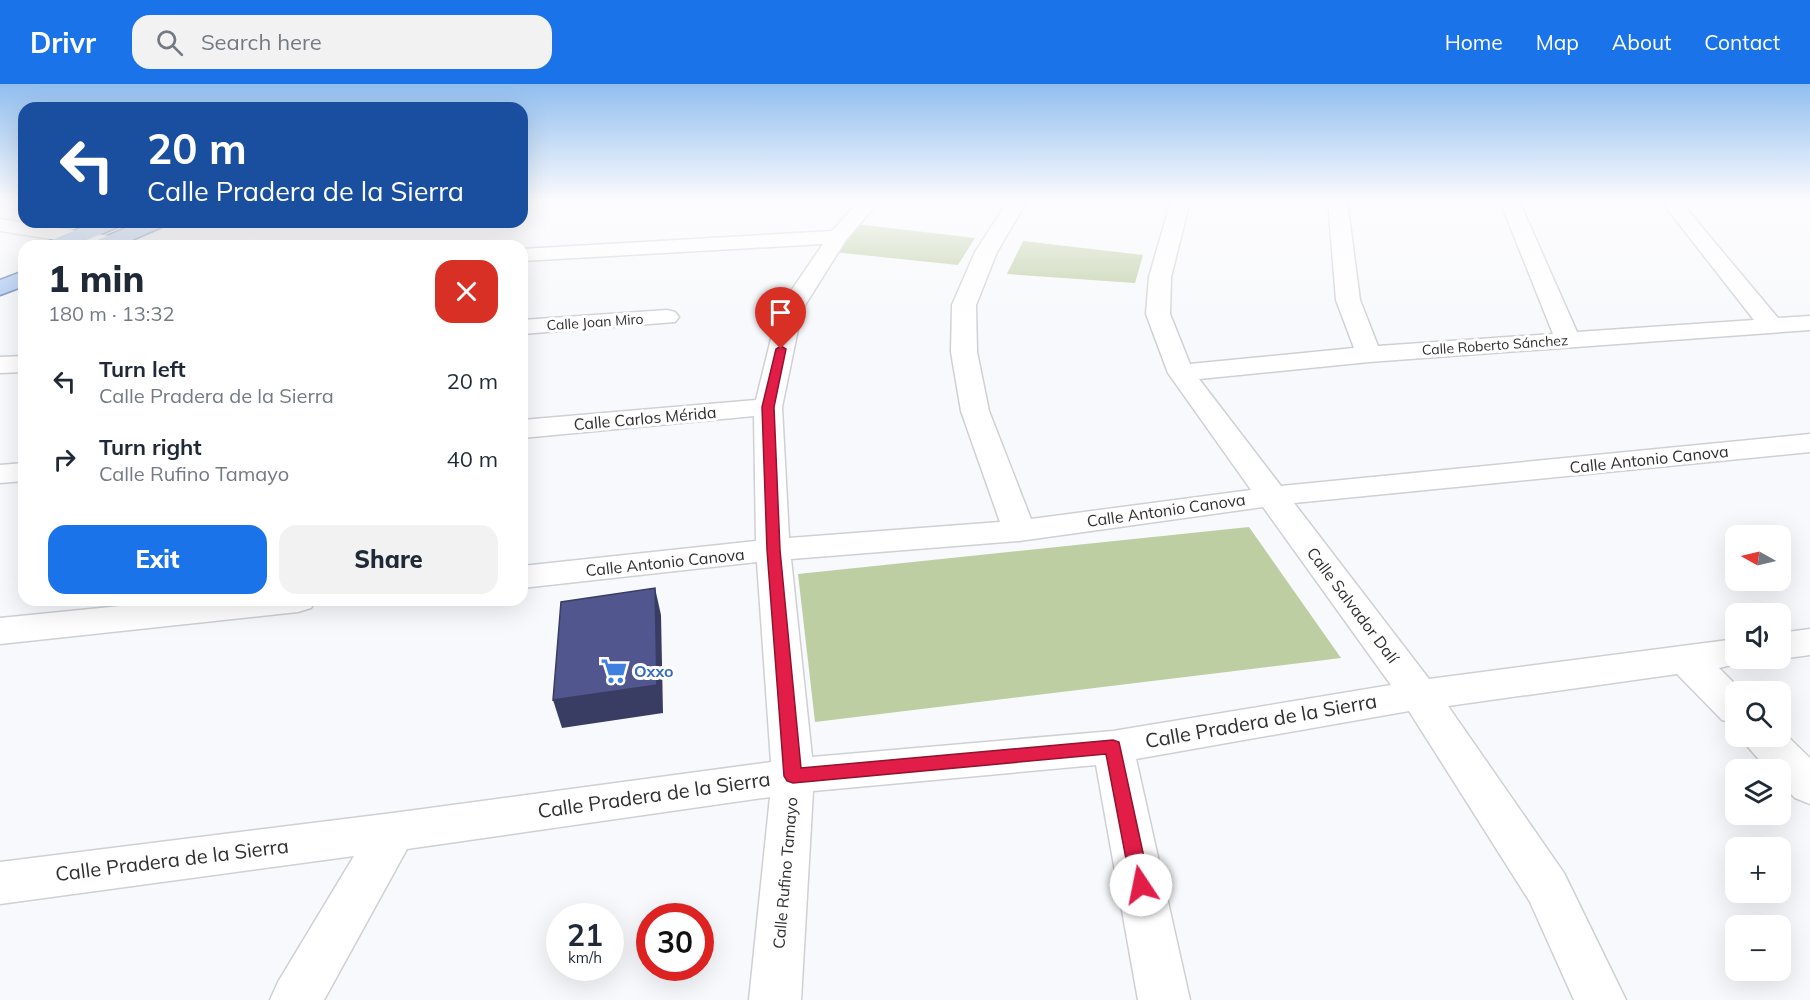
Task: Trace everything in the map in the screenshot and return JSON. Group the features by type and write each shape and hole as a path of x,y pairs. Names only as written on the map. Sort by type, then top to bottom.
{"street":[{"path":"528,255 720,244"},
{"name":"Calle Rufino Tamayo","path":"775,1000 793,776 773,550 768,407 790,310 834,244"},
{"path":"991,244 964,305 964,352 975,411 1019,531"},
{"name":"Calle Salvador Dalí","path":"1169,244 1160,277 1158,314 1181,372 1419,694 1547,888 1600,1000"},
{"path":"1342,244 1348,300 1369,354"},
{"path":"1527,244 1568,340"},
{"path":"1705,244 1772,327"},
{"name":"Calle Joan Miro","path":"528,327 668,317"},
{"name":"Calle Roberto Sánchez","path":"1181,372 1369,354 1810,323"},
{"path":"0,365 18,364"},
{"name":"Calle Carlos Mérida","path":"528,428 768,407"},
{"name":"Calle Antonio Canova","path":"528,576 773,550 1019,531 1272,496 1810,443"},
{"path":"0,474 18,472"},
{"path":"0,631 240,606"},
{"path":"1791,645 1810,642"},
{"name":"Calle Pradera de la Sierra","path":"0,883 393,832 793,776 1113,747 1419,694 1725,654"},
{"path":"1686,659 1725,698"},
{"path":"1113,747 1164,1000"},
{"path":"1773,747 1810,786"},
{"path":"296,1000 393,832"}],"green space":[{"path":"840,244 971,244 958,265 833,252"},
{"path":"1022,244 1047,244 1143,255 1135,283 1007,274"},
{"path":"1249,527 1341,658 815,722 798,574"}],"building":[{"name":"Oxxo","path":"655,588 657,685 553,700 561,602"}],"place":[{"name":"Oxxo","path":"614,671"}],"route":[{"path":"781,349 768,407 773,550 793,776 1113,747 1141,885"}]}
